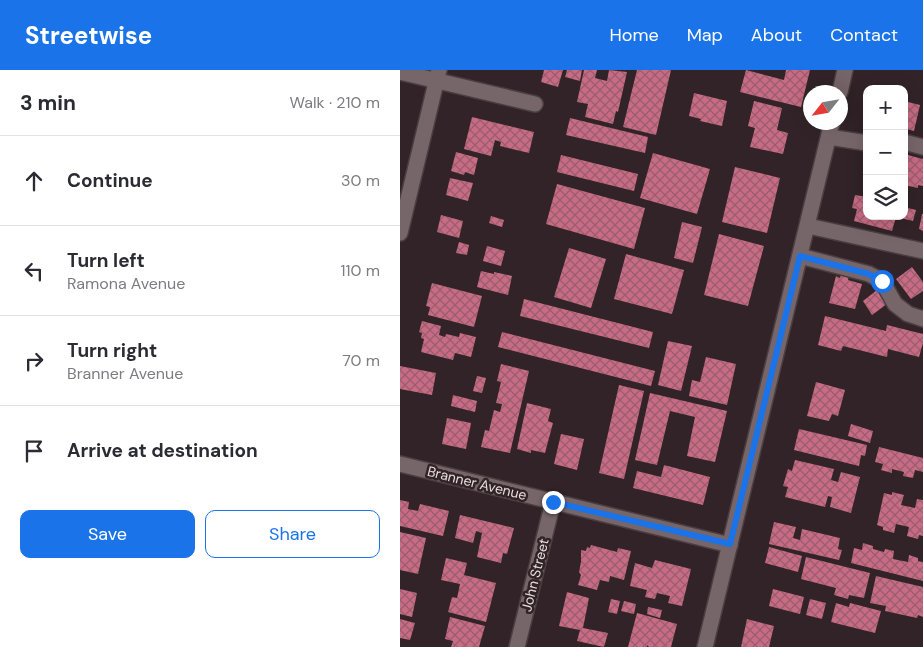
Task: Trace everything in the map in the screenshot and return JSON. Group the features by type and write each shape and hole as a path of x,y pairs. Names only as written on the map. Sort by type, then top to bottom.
{"street":[{"path":"842,85 845,70"},
{"path":"400,72 438,75 535,104"},
{"path":"400,234 438,75"},
{"path":"705,647 831,130 863,142"},
{"path":"908,143 923,147"},
{"path":"808,226 923,251"},
{"path":"800,256 869,274 882,281 895,304 908,314 923,319"},
{"name":"Branner Avenue","path":"400,464 730,544"},
{"name":"John Street","path":"518,647 553,502"}],"building":[{"path":"544,70 563,70 558,87 541,82"},
{"path":"567,70 582,70 580,81 565,77"},
{"path":"584,70 597,70 595,78 607,81 609,70 627,72 618,112 616,111 613,124 585,117 588,104 577,102"},
{"path":"637,70 671,70 656,135 623,127"},
{"path":"746,70 784,80 786,70 810,70 806,85 803,85 801,107 740,92"},
{"path":"694,93 727,101 722,126 700,121 701,119 689,116"},
{"path":"754,101 782,108 777,130 788,133 783,154 750,147 755,128 748,126"},
{"path":"908,102 920,105 914,131 908,130"},
{"path":"472,117 534,132 529,153 500,146 501,142 495,140 491,156 464,149"},
{"path":"570,118 648,137 645,153 566,135"},
{"path":"456,152 478,158 474,175 465,172 464,175 451,171"},
{"path":"653,153 710,169 697,214 640,198"},
{"path":"561,155 638,174 634,191 557,172"},
{"path":"908,155 923,159 923,186 918,185 918,188 908,186"},
{"path":"735,167 780,178 767,233 722,222"},
{"path":"450,178 473,183 468,201 446,195"},
{"path":"557,184 645,208 634,249 546,224"},
{"path":"855,195 863,196 863,220 895,220 892,231 854,221 857,209 852,208"},
{"path":"908,208 916,210 913,221 908,220"},
{"path":"923,214 923,231 919,229"},
{"path":"441,215 463,221 459,238 437,232"},
{"path":"491,216 504,220 502,227 489,223"},
{"path":"682,222 702,227 693,263 674,258"},
{"path":"719,234 764,246 748,306 704,295"},
{"path":"459,242 469,245 467,255 456,253"},
{"path":"487,246 505,251 501,266 483,261"},
{"path":"569,248 606,259 591,308 554,297"},
{"path":"626,254 684,270 672,314 614,299"},
{"path":"912,267 923,282 923,291 911,299 896,279"},
{"path":"481,271 512,276 508,295 477,287"},
{"path":"841,275 849,276 848,280 862,284 855,309 829,303 836,276 840,278"},
{"path":"432,283 482,296 474,327 428,315 430,307 426,306"},
{"path":"877,290 887,304 872,315 863,301"},
{"path":"524,299 653,332 649,348 520,316"},
{"path":"825,316 886,331 887,325 923,334 923,343 919,357 888,349 887,357 843,346 841,351 818,345"},
{"path":"422,321 441,326 439,335 445,337 446,334 459,337 460,333 476,337 471,357 455,353 453,360 421,352 424,339 421,338 422,333 419,332"},
{"path":"502,332 655,371 651,386 498,347"},
{"path":"668,341 692,346 681,391 658,385"},
{"path":"706,357 736,364 727,405 689,396 692,380 700,382"},
{"path":"501,364 529,371 510,453 481,447 485,430 489,431 494,410 500,412 502,404 496,403 501,382 497,381"},
{"path":"400,366 436,373 432,395 400,389"},
{"path":"477,376 486,378 482,393 473,391"},
{"path":"816,382 845,390 838,416 832,414 829,421 807,416"},
{"path":"619,385 644,391 624,479 599,473"},
{"path":"650,393 727,411 715,462 687,456 695,417 670,411 657,465 635,460"},
{"path":"453,395 477,401 475,412 451,406"},
{"path":"527,403 551,409 548,421 553,423 545,453 531,450 531,453 517,449"},
{"path":"447,418 471,423 466,449 442,444"},
{"path":"851,424 873,431 870,443 848,436"},
{"path":"799,429 867,445 865,456 861,455 859,466 794,450"},
{"path":"561,434 584,439 577,470 554,464"},
{"path":"879,447 923,458 923,472 915,470 913,478 903,476 904,472 892,469 892,473 881,470 883,464 875,462"},
{"path":"795,460 834,469 831,480 838,482 841,472 860,477 851,513 830,507 832,497 828,496 825,507 785,497 788,487 783,486 788,469 792,471"},
{"path":"664,465 710,477 703,505 633,488 637,471 661,477"},
{"path":"892,492 904,495 901,505 915,508 917,499 923,500 923,536 919,535 918,539 907,536 909,527 896,524 894,533 883,530 883,527 877,525 884,493 892,495"},
{"path":"400,500 409,502 408,509 418,511 420,504 449,511 443,536 400,526"},
{"path":"460,515 514,528 507,554 503,553 501,563 477,557 482,533 476,531 473,543 455,538"},
{"path":"774,522 796,527 793,538 800,540 802,529 840,538 838,549 842,550 839,560 769,544"},
{"path":"400,532 426,538 418,574 400,570"},
{"path":"863,543 873,546 873,549 884,552 885,549 894,551 893,559 908,562 909,555 918,558 918,561 923,562 923,581 851,563 854,548 862,550"},
{"path":"591,545 617,552 618,548 631,551 624,580 610,576 609,582 600,580 597,590 578,585 581,575 579,572 581,550 586,551 587,547 590,548"},
{"path":"769,547 802,556 798,572 765,563"},
{"path":"806,557 870,573 864,598 849,595 848,599 834,595 836,588 801,579"},
{"path":"446,558 467,563 464,575 496,583 486,622 448,612 452,597 457,598 460,584 441,580"},
{"path":"655,560 691,569 682,606 668,603 670,596 657,593 655,599 645,597 647,590 630,586 635,563 652,568"},
{"path":"876,576 923,587 923,617 918,615 917,618 885,611 886,606 870,603"},
{"path":"400,589 417,593 412,617 400,614"},
{"path":"773,589 804,597 800,614 769,606"},
{"path":"567,592 589,598 583,628 608,633 604,647 577,641 580,630 559,626"},
{"path":"611,599 620,601 617,614 608,612"},
{"path":"810,599 826,603 822,619 806,615"},
{"path":"624,601 636,604 634,614 621,611"},
{"path":"836,603 849,607 850,603 881,611 875,633 831,622"},
{"path":"648,607 662,610 660,618 647,614"},
{"path":"637,613 677,624 671,647 649,647 647,645 647,647 628,647"},
{"path":"450,617 485,626 479,647 451,647 453,641 445,639"},
{"path":"400,619 415,623 410,640 400,638"},
{"path":"747,619 774,626 769,647 741,647"}],"route":[{"path":"553,502 730,544 800,256 869,274 882,281"}]}
